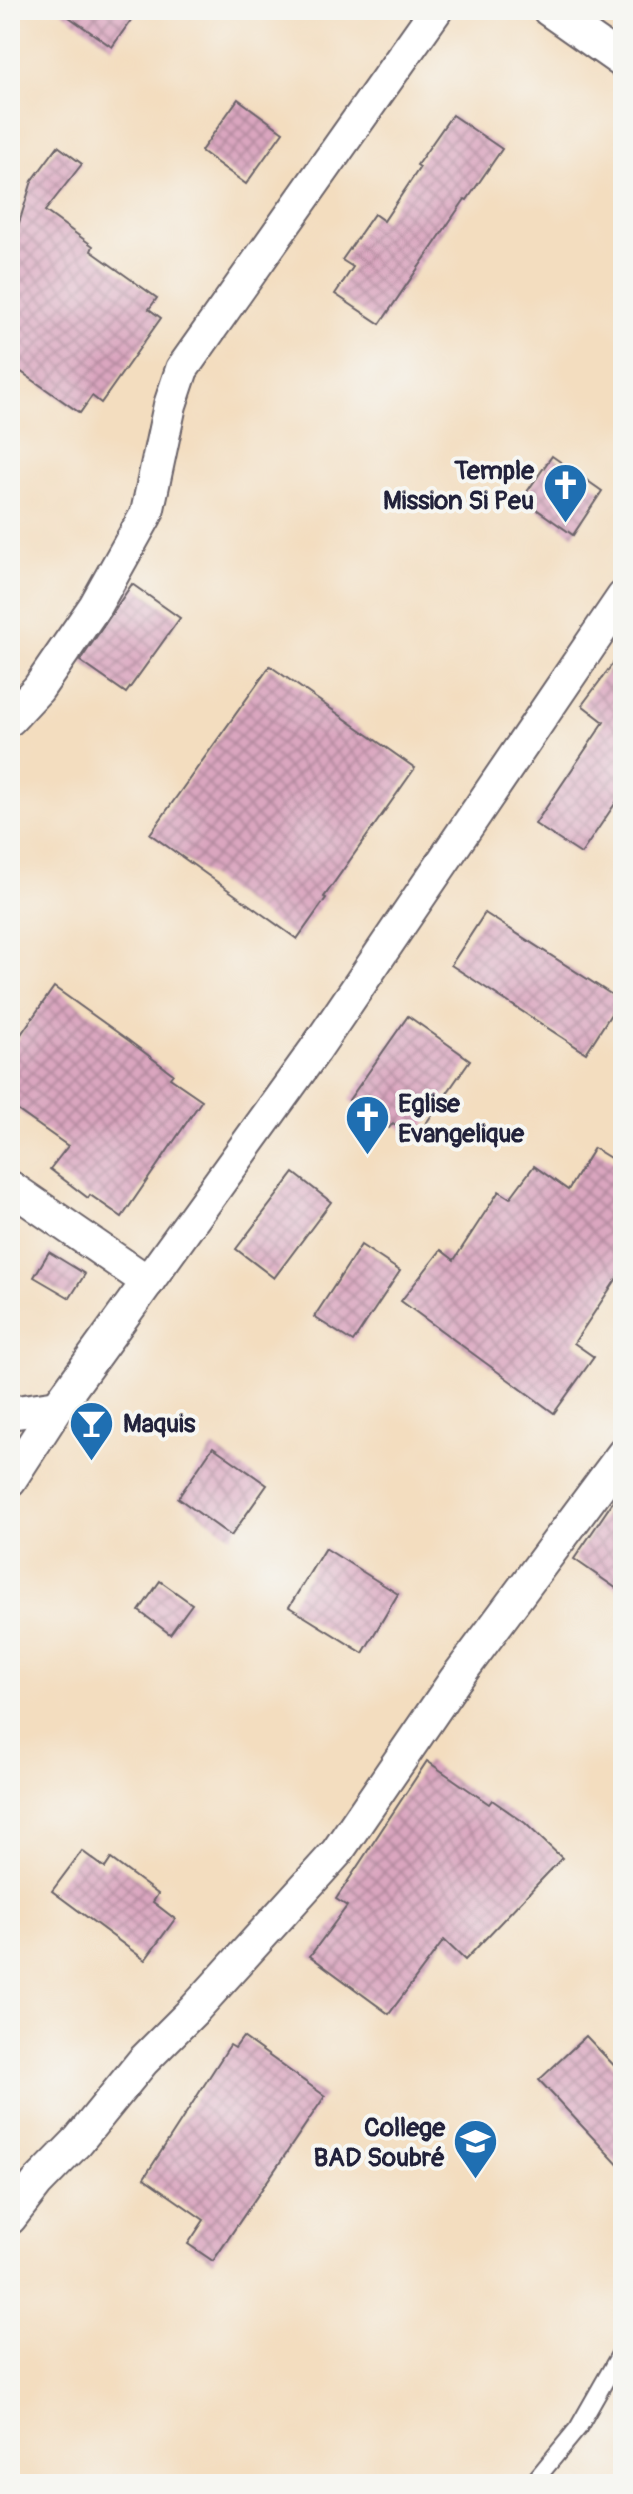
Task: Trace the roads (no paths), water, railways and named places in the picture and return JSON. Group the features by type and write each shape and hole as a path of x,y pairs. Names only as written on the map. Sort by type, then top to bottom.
{"street":[{"path":"10,719 38,689 95,606 147,513 170,405 182,369 436,10"},
{"path":"549,10 623,62"},
{"path":"10,1480 58,1406 315,1050 623,597"},
{"path":"10,1187 148,1282"},
{"path":"10,1413 58,1406"},
{"path":"10,2218 143,2061 194,2010 337,1852 455,1680 623,1454"}],"lane":[{"path":"532,2484 578,2428 623,2349"}],"place":[{"name":"Temple Mission Si Peu","path":"565,524"},
{"name":"Eglise Evangelique","path":"367,1157"},
{"name":"Maquis","path":"92,1462"},
{"name":"College BAD Soubré","path":"476,2181"}]}
